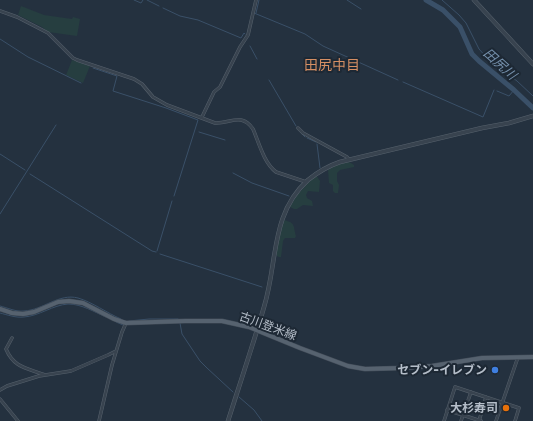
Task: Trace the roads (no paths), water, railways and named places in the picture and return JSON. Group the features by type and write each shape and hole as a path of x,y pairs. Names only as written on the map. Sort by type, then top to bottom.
{"main road":[{"name":"古川登米線","path":"0,309 23,314 34,312 63,301 82,303 126,324 177,321 222,321 240,325 348,366 364,369 395,369 482,358 533,356"}],"street":[{"path":"202,117 214,92 220,87 240,47 248,35 256,0"},
{"path":"474,0 533,64"},
{"path":"0,11 18,17 48,33 77,60 134,78 153,96 167,104 218,123 235,119 246,122 253,129 267,163 273,170 306,182"},
{"path":"228,421 265,306 282,220 292,199 306,182 319,171 340,162 509,123 532,116"},
{"path":"298,128 303,133 347,157 349,160"},
{"path":"99,421 116,351 126,324"},
{"path":"12,338 6,349 14,362 23,368 45,375"},
{"path":"0,390 13,384 39,376 71,371 116,351"},
{"path":"496,421 517,357"},
{"path":"444,421 455,387 519,408 515,421"},
{"path":"461,421 471,392"},
{"path":"447,410 480,421 486,398"},
{"path":"0,399 18,421"}],"waterway":[{"path":"134,0 141,3 143,0"},
{"path":"147,0 159,6"},
{"path":"256,13 259,0"},
{"path":"347,0 361,9"},
{"name":"田尻川","path":"426,0 443,10 460,27 472,54 533,108"},
{"path":"442,0 466,23 479,49 488,59 517,81 533,96"},
{"path":"163,8 180,16 198,20 241,38 244,33 245,34"},
{"path":"254,13 305,34 323,46 398,80"},
{"path":"0,39 28,57 81,83"},
{"path":"250,46 257,59"},
{"path":"93,68 117,76 113,91 198,120 174,196"},
{"path":"269,80 296,126"},
{"path":"403,82 483,117 494,90"},
{"path":"497,91 509,96 514,90"},
{"path":"0,214 56,125"},
{"path":"199,132 225,140"},
{"path":"300,132 305,137"},
{"path":"307,138 316,142"},
{"path":"317,144 320,168"},
{"path":"0,154 25,170"},
{"path":"233,173 252,183 289,196"},
{"path":"30,174 152,251 156,252"},
{"path":"157,251 172,201"},
{"path":"160,254 262,287"},
{"path":"0,306 24,311 71,297 89,302 121,319"},
{"path":"0,313 15,317 24,317 35,315 57,306 73,304 106,317"},
{"path":"129,321 178,319"},
{"path":"116,322 123,325 124,324"},
{"path":"180,323 182,334 200,361 233,392"},
{"path":"239,397 254,410 262,421"}],"place":[{"name":"セブン-イレブン","path":"495,370"},
{"name":"大杉寿司","path":"506,408"}],"district":[{"name":"田尻中目","path":"332,65"}]}
